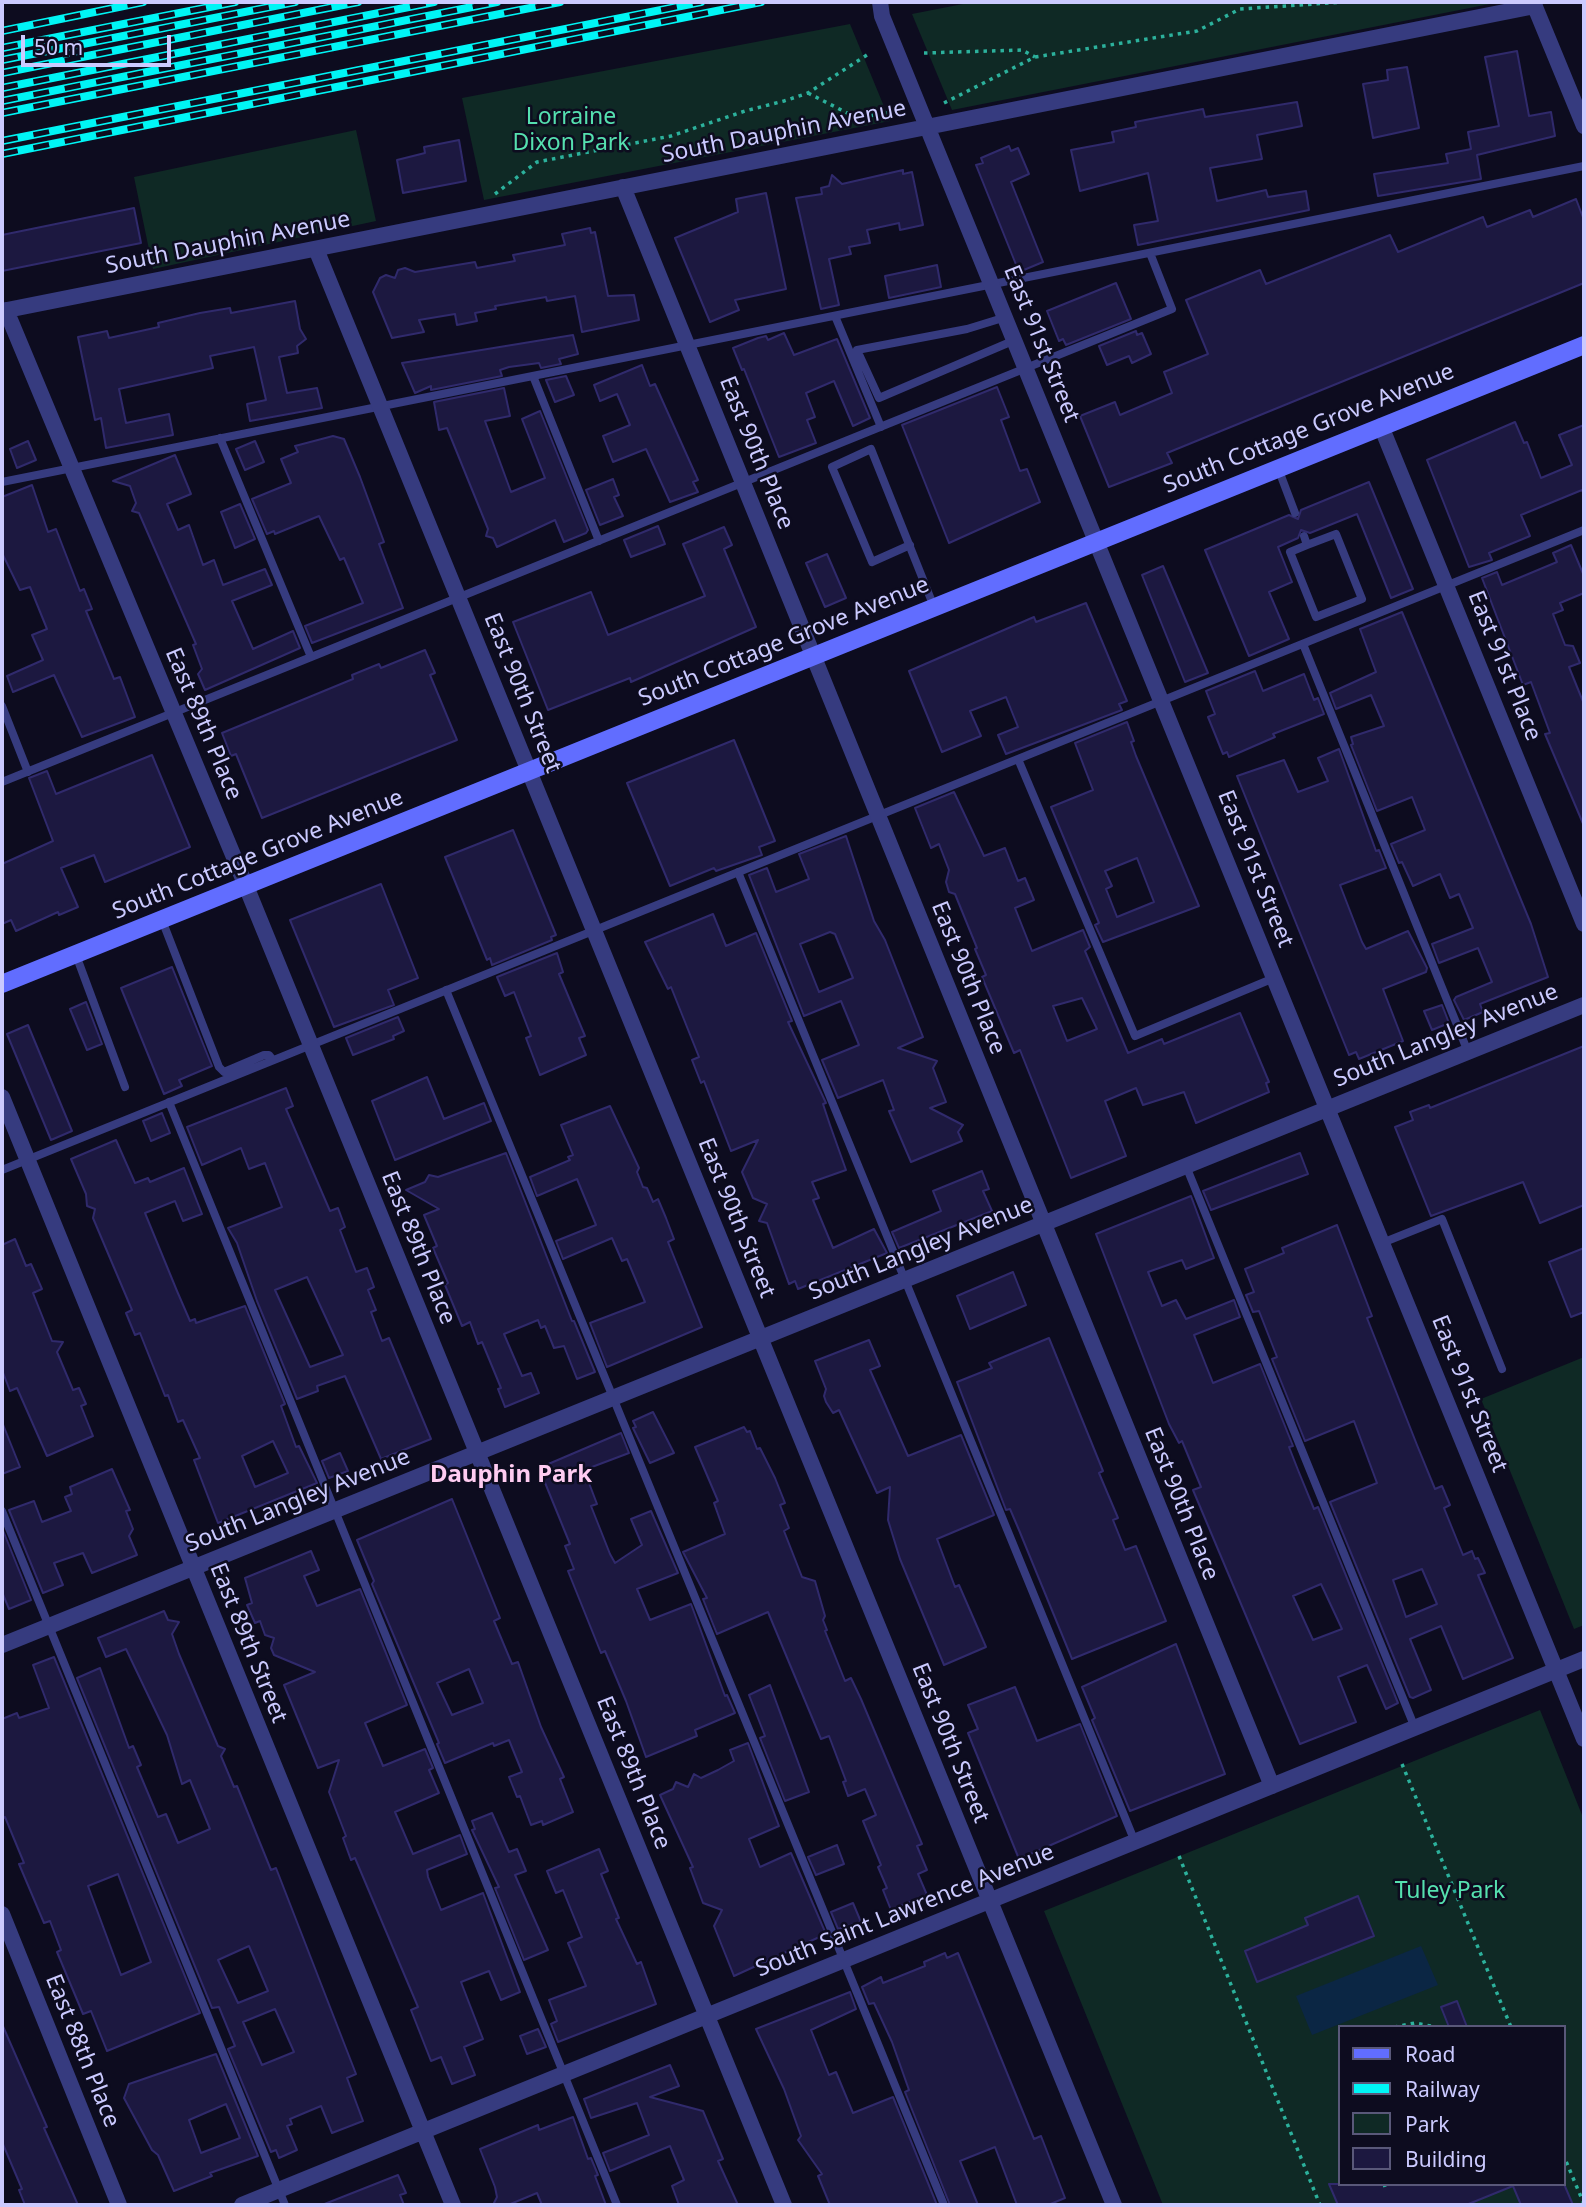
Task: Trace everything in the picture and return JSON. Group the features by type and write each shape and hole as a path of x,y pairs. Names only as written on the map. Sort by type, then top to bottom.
{"main road":[{"name":"South Cottage Grove Avenue","path":"2,984 1584,345"}],"street":[{"name":"East 91st Street","path":"869,2 881,9 1584,1739"},
{"path":"1534,4 1580,104 1584,126"},
{"name":"South Dauphin Avenue","path":"4,311 1534,4"},
{"name":"East 90th Place","path":"623,187 1272,1786"},
{"name":"East 90th Street","path":"316,249 1114,2205"},
{"name":"East 89th Place","path":"4,311 246,886 784,2205"},
{"name":"East 91st Place","path":"1381,426 1584,924"},
{"name":"South Langley Avenue","path":"2,1645 1584,1005"},
{"name":"East 89th Street","path":"2,1097 453,2205"},
{"name":"South Saint Lawrence Avenue","path":"242,2205 282,2198 423,2132 1584,1659"},
{"name":"East 88th Place","path":"2,1914 119,2205"}],"lane":[{"path":"2,482 1584,166"},
{"path":"2,782 1172,309 1150,253"},
{"path":"835,316 881,427"},
{"path":"1006,317 967,329 857,350 879,398 1015,340"},
{"path":"533,376 599,541"},
{"path":"220,439 311,657"},
{"path":"910,545 872,562 831,467 871,449 910,545 934,608"},
{"path":"1278,468 1295,513"},
{"path":"2,1170 1584,530"},
{"path":"1336,534 1362,599 1316,617 1290,552 1307,545 1336,534"},
{"path":"1304,536 1307,545"},
{"path":"1303,644 1468,1052"},
{"path":"2,706 28,772"},
{"path":"1018,759 1135,1036 1275,978"},
{"path":"738,872 1135,1842"},
{"path":"162,920 219,1067 224,1072 264,1055 269,1055 273,1060"},
{"path":"76,955 125,1087"},
{"path":"446,990 944,2205"},
{"path":"169,1102 617,2205"},
{"path":"1186,1166 1415,1728"},
{"path":"1382,1242 1442,1219 1502,1370"},
{"path":"2,1511 282,2198"}],"path":[{"path":"944,103 1035,57 1197,31 1240,9 1344,2"},
{"path":"923,53 1022,50 1035,57"},
{"path":"492,195 537,162 671,136 808,93 867,55"},
{"path":"808,93 857,118 897,111"},
{"path":"1402,1764 1510,2025"},
{"path":"1180,1856 1320,2205"},
{"path":"1404,2025 1426,2025"},
{"path":"1565,2159 1584,2204"}],"green space":[{"path":"973,2 1500,2 952,110 912,14"},
{"name":"Lorraine Dixon Park","path":"850,24 890,121 484,200 462,98"},
{"path":"356,130 376,221 153,269 134,177"},
{"path":"1584,1357 1584,1625 1574,1629 1481,1399"},
{"name":"Tuley Park","path":"1540,1710 1584,1820 1584,2205 1163,2205 1044,1911"}],"water":[{"path":"1421,1946 1438,1985 1312,2035 1296,1996"}],"building":[{"path":"1517,51 1529,116 1551,112 1555,136 1477,155 1481,179 1378,196 1374,174 1448,163 1446,154 1471,149 1468,132 1499,126 1485,57"},
{"path":"1407,67 1419,128 1373,138 1363,84 1388,80 1387,70"},
{"path":"1297,102 1302,126 1257,135 1262,159 1210,168 1217,201 1266,190 1268,197 1306,191 1309,210 1138,245 1134,225 1158,221 1148,173 1080,191 1071,150 1114,142 1112,132 1136,127 1135,122 1203,109 1205,117"},
{"path":"459,140 466,181 403,193 397,160 425,153 424,147"},
{"path":"1009,146 1011,151 1018,148 1029,174 1011,182 1043,262 1019,272 976,165 983,163 981,158"},
{"path":"903,170 903,174 912,172 923,225 900,230 899,223 867,230 870,243 849,247 851,254 829,259 839,305 821,309 796,198 822,194 821,188 829,186 832,175 842,184"},
{"path":"766,193 786,289 735,300 739,310 710,322 675,238 738,212 736,199"},
{"path":"1576,199 1584,220 1584,283 1167,453 1172,463 1109,487 1080,416 1115,402 1120,415 1172,393 1164,372 1208,354 1186,300 1260,270 1266,284 1390,235 1398,252 1483,217 1487,227 1530,210 1533,217"},
{"path":"134,208 141,243 2,271 2,235"},
{"path":"590,228 591,233 595,232 608,296 634,295 639,320 582,332 575,296 547,301 546,297 495,306 496,309 475,313 477,321 457,325 455,314 419,320 424,332 392,338 373,292 380,278 386,275 395,278 398,270 405,268 415,272 475,262 477,268 515,261 513,255 565,245 562,234"},
{"path":"937,265 941,287 889,298 885,276"},
{"path":"1116,283 1131,319 1066,345 1063,339 1059,341 1047,311"},
{"path":"295,301 300,329 306,339 297,346 298,353 279,357 287,393 317,388 322,408 250,421 247,404 266,400 254,347 210,356 213,368 119,389 126,423 169,414 173,435 106,448 101,418 95,420 78,337 107,331 109,338 159,327 158,323 200,313 230,308 231,313"},
{"path":"1136,331 1137,335 1142,333 1151,354 1132,363 1129,356 1107,365 1099,346"},
{"path":"784,333 794,355 837,339 870,418 853,426 834,381 806,393 815,417 807,420 816,443 779,457 733,348 758,338 766,336 768,340"},
{"path":"573,335 578,354 559,359 561,364 541,368 539,363 509,367 500,370 502,376 431,390 431,386 415,393 402,363"},
{"path":"642,365 650,386 655,384 698,480 693,482 698,492 670,502 646,449 613,462 603,436 630,425 617,394 600,401 594,385"},
{"path":"566,376 574,395 555,402 546,380"},
{"path":"997,387 1009,417 1001,420 1020,471 1027,469 1040,502 949,543 902,425"},
{"path":"504,388 510,416 485,421 511,492 545,478 522,419 540,411 588,530 586,533 564,542 555,520 497,547 493,538 486,536 488,529 447,428 439,430 434,402"},
{"path":"1515,422 1524,443 1527,442 1541,478 1572,465 1559,435 1584,425 1584,495 1582,490 1521,515 1530,536 1489,553 1492,560 1469,567 1427,460"},
{"path":"333,436 344,439 360,477 384,542 379,544 403,608 312,643 305,626 363,603 344,558 340,560 319,516 275,534 274,531 267,534 252,499 291,483 281,459 298,452 295,446"},
{"path":"28,441 36,460 17,468 10,449"},
{"path":"255,441 264,462 245,470 236,449"},
{"path":"175,455 191,494 167,504 178,530 189,525 203,565 214,560 223,585 265,569 272,585 232,601 253,649 293,631 300,648 205,690 198,674 202,669 193,645 196,644 139,513 132,511 136,503 130,486 113,481"},
{"path":"613,479 619,495 614,497 623,516 600,525 586,490"},
{"path":"1369,482 1413,589 1391,598 1357,514 1310,533 1301,530 1298,538 1278,547 1292,582 1269,592 1289,639 1249,656 1205,550 1289,515 1298,519 1301,510"},
{"path":"32,485 48,532 56,529 80,591 84,589 92,609 86,611 114,679 120,677 135,717 82,737 54,675 13,692 7,676 43,660 32,635 47,629 30,587 20,590 2,553 2,497"},
{"path":"240,504 255,539 235,548 221,512"},
{"path":"658,526 665,544 631,557 624,540"},
{"path":"724,527 732,545 724,549 756,627 631,682 630,678 548,710 513,622 591,592 608,635 705,596 683,544"},
{"path":"1571,545 1584,576 1584,593 1560,603 1563,610 1553,614 1565,645 1573,646 1580,663 1569,667 1584,704 1584,826 1545,734 1550,733 1531,682 1523,685 1482,578 1497,572 1502,585 1557,562 1553,553"},
{"path":"827,554 846,598 825,607 806,563"},
{"path":"1163,566 1208,673 1185,682 1142,575"},
{"path":"1086,603 1127,701 1119,704 1122,710 1006,754 998,735 1018,727 1006,697 970,711 981,736 942,752 909,671 1034,617 1036,622"},
{"path":"1402,612 1531,924 1548,977 1480,1004 1483,1012 1464,1020 1454,1000 1456,997 1492,982 1478,948 1439,963 1432,944 1473,928 1459,894 1450,898 1440,874 1413,886 1402,862 1399,863 1391,844 1425,830 1412,797 1377,811 1351,745 1351,737 1384,726 1371,695 1336,709 1330,693 1376,672 1360,629"},
{"path":"425,650 435,673 430,675 457,740 262,818 236,754 231,756 222,733 353,679 352,675 379,664 381,668"},
{"path":"1255,671 1263,691 1304,674 1314,700 1318,698 1324,714 1273,734 1275,737 1229,757 1227,752 1223,754 1208,717 1215,714 1206,691"},
{"path":"1127,722 1136,756 1199,906 1103,942 1095,925 1099,923 1051,807 1093,790 1075,743","holes":["1137,858 1154,902 1117,917 1106,889 1112,886 1105,871"]},
{"path":"734,740 775,841 759,847 762,855 716,871 714,868 670,886 627,783"},
{"path":"1339,749 1376,851 1379,850 1386,868 1340,885 1362,942 1366,949 1408,931 1427,968 1426,972 1383,989 1403,1041 1359,1059 1356,1052 1349,1055 1237,776 1284,760 1298,792 1328,781 1318,758"},
{"path":"152,755 190,847 105,882 94,855 61,868 78,907 59,915 58,912 16,931 11,920 2,924 2,864 53,841 29,778 47,771 56,794"},
{"path":"954,792 984,856 1005,848 1018,881 1025,878 1034,900 1015,908 1032,951 1083,930 1090,947 1085,951 1128,1053 1162,1039 1164,1044 1240,1013 1269,1082 1266,1083 1269,1092 1196,1123 1184,1092 1143,1105 1136,1088 1105,1101 1126,1156 1071,1178 1020,1050 1014,1053 982,977 986,975 975,949 977,948 955,894 949,892 946,882 949,870 939,844 931,848 915,808","holes":["1082,998 1097,1029 1067,1041 1053,1006"]},
{"path":"513,830 556,935 551,937 552,940 492,965 490,958 487,960 445,857"},
{"path":"846,836 874,921 885,940 923,1037 898,1048 937,1061 933,1068 946,1102 930,1108 963,1125 958,1132 962,1141 911,1162 889,1111 894,1110 883,1080 838,1098 822,1060 859,1045 841,1001 804,1016 749,875 767,868 776,892 809,879 799,854","holes":["830,932 835,934 853,978 819,992 800,944"]},
{"path":"381,884 418,978 388,990 394,1005 334,1027 290,920"},
{"path":"713,914 726,946 756,933 792,1021 788,1022 826,1103 823,1104 846,1170 812,1182 819,1198 813,1200 833,1248 874,1229 887,1253 798,1289 795,1281 789,1284 767,1223 759,1221 767,1204 753,1198 742,1172 758,1140 731,1151 704,1081 701,1083 692,1060 699,1057 671,987 668,989 645,942"},
{"path":"557,953 563,972 559,974 585,1036 579,1038 586,1055 540,1075 526,1038 531,1036 514,992 505,996 497,977"},
{"path":"172,967 212,1066 179,1080 182,1086 164,1094 121,988"},
{"path":"86,1002 102,1044 87,1050 70,1009"},
{"path":"1442,1005 1449,1023 1432,1030 1424,1011"},
{"path":"398,1017 404,1031 393,1036 394,1039 353,1055 346,1038"},
{"path":"28,1025 72,1131 51,1140 7,1034"},
{"path":"1584,1046 1584,1205 1540,1223 1523,1182 1431,1216 1395,1127 1413,1120 1410,1112 1429,1105 1430,1108"},
{"path":"427,1077 444,1119 484,1103 491,1121 395,1160 372,1101"},
{"path":"286,1088 293,1106 286,1109 330,1211 338,1208 345,1227 340,1230 356,1272 367,1268 374,1287 368,1290 376,1310 371,1312 382,1341 389,1338 431,1439 381,1459 345,1376 317,1386 318,1391 297,1399 257,1301 237,1243 228,1228 282,1207 265,1163 249,1169 241,1148 202,1165 187,1127","holes":["307,1277 343,1355 310,1367 275,1290"]},
{"path":"610,1106 639,1168 637,1172 643,1187 647,1188 653,1202 658,1199 666,1218 674,1239 668,1242 702,1327 607,1367 590,1323 645,1302 627,1259 622,1261 612,1238 563,1259 556,1241 596,1225 577,1179 537,1196 530,1177 570,1160 568,1157 573,1155 561,1125"},
{"path":"162,1113 170,1133 151,1141 143,1121"},
{"path":"116,1140 135,1183 148,1178 150,1182 184,1168 202,1214 183,1221 175,1201 145,1213 177,1291 190,1321 195,1319 196,1323 245,1306 285,1404 281,1406 296,1447 299,1446 317,1483 218,1523 194,1460 200,1458 183,1420 178,1422 168,1395 165,1396 140,1333 135,1335 126,1313 132,1310 93,1218 95,1209 87,1206 86,1194 71,1159","holes":["273,1441 288,1473 255,1487 242,1456"]},
{"path":"506,1153 572,1321 595,1372 577,1379 564,1346 554,1348 545,1326 541,1328 538,1320 504,1334 522,1376 531,1373 539,1393 505,1407 498,1389 501,1388 482,1342 478,1344 470,1322 462,1326 445,1285 448,1283 433,1248 437,1246 424,1215 439,1209 406,1190 425,1182 429,1175 438,1177"},
{"path":"1300,1153 1308,1174 1211,1210 1203,1191"},
{"path":"982,1171 989,1189 983,1191 992,1211 899,1248 892,1232 941,1211 933,1191"},
{"path":"1191,1196 1214,1258 1186,1269 1182,1260 1148,1272 1162,1306 1176,1300 1186,1319 1234,1300 1240,1317 1194,1335 1213,1383 1260,1364 1293,1446 1289,1447 1298,1470 1314,1509 1318,1507 1398,1703 1386,1709 1367,1665 1338,1677 1356,1722 1300,1744 1193,1490 1201,1487 1182,1441 1179,1443 1169,1424 1096,1234","holes":["1321,1584 1342,1629 1313,1640 1293,1596"]},
{"path":"1337,1225 1372,1316 1367,1318 1417,1445 1435,1489 1442,1486 1450,1505 1444,1508 1463,1555 1472,1551 1485,1573 1478,1575 1513,1658 1463,1679 1441,1626 1410,1639 1431,1690 1410,1697 1330,1502 1377,1483 1354,1421 1305,1441 1272,1359 1277,1357 1259,1311 1253,1312 1246,1295 1254,1292 1245,1269 1284,1253 1282,1248","holes":["1422,1569 1437,1604 1406,1617 1393,1580"]},
{"path":"15,1239 26,1266 31,1264 42,1289 33,1293 52,1341 63,1342 57,1352 73,1390 79,1388 86,1404 81,1406 93,1436 47,1456 17,1388 10,1391 2,1370 2,1245"},
{"path":"1584,1248 1584,1312 1571,1317 1549,1262"},
{"path":"1013,1272 1026,1305 970,1329 957,1296"},
{"path":"1049,1338 1103,1471 1099,1473 1118,1518 1113,1520 1125,1550 1136,1546 1166,1621 1072,1659 1010,1509 1006,1510 957,1382 992,1368 989,1363"},
{"path":"869,1340 880,1366 870,1370 908,1456 961,1435 994,1515 937,1539 955,1587 959,1585 986,1647 944,1665 900,1559 888,1520 890,1487 877,1493 839,1410 833,1413 826,1402 826,1389 815,1361"},
{"path":"653,1412 674,1453 650,1463 633,1428 636,1427 633,1421"},
{"path":"2,1422 20,1467 2,1474"},
{"path":"744,1427 747,1432 750,1431 757,1449 760,1448 775,1478 785,1503 780,1505 789,1528 784,1531 802,1577 815,1581 825,1616 825,1631 845,1681 851,1678 861,1699 922,1844 917,1846 927,1870 918,1874 927,1895 891,1910 883,1890 887,1888 878,1867 881,1865 863,1821 876,1815 865,1789 848,1796 843,1782 846,1781 829,1736 821,1739 768,1612 717,1634 703,1599 707,1598 683,1552 725,1534 714,1503 718,1501 695,1447"},
{"path":"621,1433 629,1453 584,1470 597,1504 591,1506 610,1554 615,1563 642,1545 631,1519 651,1511 678,1573 637,1589 650,1620 691,1604 725,1696 727,1695 735,1713 695,1730 697,1736 646,1757 626,1701 605,1651 601,1653 568,1571 574,1569 565,1546 570,1544 539,1468"},
{"path":"340,1453 348,1471 329,1478 322,1461"},
{"path":"112,1469 130,1510 126,1511 133,1529 129,1536 137,1555 92,1573 83,1553 54,1563 63,1585 43,1593 9,1510 34,1501 42,1522 71,1511 65,1497 72,1494 70,1487"},
{"path":"452,1499 500,1618 494,1621 512,1664 518,1662 541,1727 564,1777 560,1779 573,1812 543,1825 542,1821 531,1825 509,1777 522,1772 509,1740 494,1746 493,1743 445,1763 372,1584 374,1581 357,1540","holes":["469,1669 483,1703 452,1715 437,1683"]},
{"path":"2,1528 31,1600 9,1609 2,1592"},
{"path":"311,1551 319,1570 304,1576 317,1606 360,1589 407,1705 365,1723 383,1766 425,1749 433,1768 429,1770 439,1793 395,1812 413,1854 460,1835 467,1854 427,1870 428,1877 441,1910 483,1893 520,1992 501,2000 489,1971 461,1982 483,2039 464,2047 475,2075 452,2084 441,2057 431,2061 411,2010 418,2007 355,1858 351,1860 343,1838 346,1836 329,1792 339,1760 318,1768 284,1685 315,1672 274,1655 271,1648 274,1638 265,1635 260,1621 255,1623 247,1605 252,1603 245,1578"},
{"path":"164,1611 168,1620 179,1622 172,1634 179,1654 218,1746 225,1749 221,1756 234,1787 237,1786 271,1870 276,1868 356,2074 347,2078 363,2121 332,2133 321,2106 290,2119 292,2124 287,2126 297,2150 279,2158 276,2150 271,2152 228,2049 235,2046 219,2007 212,2008 77,1678 100,1668 129,1748 133,1746 141,1765 137,1767 158,1817 166,1814 178,1843 210,1829 190,1780 182,1784 167,1735 126,1649 106,1657 98,1638","holes":["249,1946 268,1991 238,2003 218,1960","275,2009 294,2052 262,2065 243,2022"]},
{"path":"1176,1644 1225,1774 1130,1811 1092,1720 1095,1718 1082,1687"},
{"path":"54,1657 200,2013 107,2051 91,2011 83,2014 57,1952 61,1950 50,1921 44,1923 19,1864 24,1863 5,1817 2,1818 2,1719 17,1713 19,1718 49,1708 33,1665","holes":["118,1874 151,1962 121,1975 88,1886"]},
{"path":"770,1685 809,1792 785,1801 760,1738 765,1736 749,1695"},
{"path":"1015,1687 1037,1741 1080,1724 1117,1816 1019,1859 968,1733 978,1729 968,1705"},
{"path":"748,1743 779,1826 749,1839 760,1867 791,1853 826,1934 734,1976 714,1926 722,1910 703,1903 690,1868 693,1867 660,1795 673,1789 676,1782 688,1787 694,1774 701,1778 734,1761 730,1750"},
{"path":"492,1813 509,1852 517,1849 526,1871 515,1875 548,1950 524,1960 495,1888 499,1887 472,1830 475,1829 472,1821"},
{"path":"837,1845 844,1864 816,1875 808,1857"},
{"path":"599,1849 608,1871 601,1874 619,1918 616,1919 637,1964 641,1962 656,2004 558,2042 551,2024 557,2021 549,2000 586,1986 568,1943 582,1937 563,1890 556,1893 547,1871"},
{"path":"1358,1896 1374,1936 1257,1982 1245,1951 1308,1925 1305,1918"},
{"path":"853,1903 861,1922 838,1929 831,1912"},
{"path":"945,1953 947,1958 958,1953 1034,2139 1041,2136 1065,2198 1048,2205 1017,2205 995,2147 960,2161 978,2205 950,2205 905,2092 909,2090 892,2042 874,2003 869,2004 862,1987 881,1977 883,1983 925,1966 924,1962"},
{"path":"850,1992 856,2009 811,2030 829,2075 836,2072 853,2113 893,2097 937,2205 830,2205 818,2176 822,2174 798,2140 801,2136 784,2089 756,2029"},
{"path":"1457,2001 1466,2025 1448,2025 1441,2007"},
{"path":"2,2024 78,2205 25,2205 19,2190 22,2189 2,2142"},
{"path":"538,2029 546,2047 527,2054 520,2036"},
{"path":"216,2054 258,2156 210,2173 212,2176 174,2191 158,2155 152,2150 124,2098 129,2084","holes":["226,2104 240,2138 201,2153 189,2120"]},
{"path":"670,2065 679,2086 650,2097 703,2111 723,2159 718,2161 738,2205 679,2205 672,2186 684,2180 670,2146 610,2171 603,2153 649,2135 637,2103 591,2118 584,2099"},
{"path":"573,2117 588,2159 591,2158 598,2175 595,2176 606,2205 542,2205 537,2193 508,2205 493,2205 497,2197 495,2187 480,2149 538,2125 539,2130"},
{"path":"398,2175 406,2193 400,2195 404,2205 322,2205"},
{"path":"1329,2184 1513,2186 1466,2205 1338,2205"},
{"path":"1513,2186 1565,2186 1573,2205 1521,2205"}],"railway":[{"path":"2,31 143,2"},
{"path":"2,48 235,2"},
{"path":"2,60 295,2"},
{"path":"2,73 358,2"},
{"path":"2,88 434,2"},
{"path":"2,101 497,2"},
{"path":"2,113 560,2"},
{"path":"2,141 701,2"},
{"path":"2,154 761,2"}],"district":[{"name":"Dauphin Park","path":"511,1475"}]}
